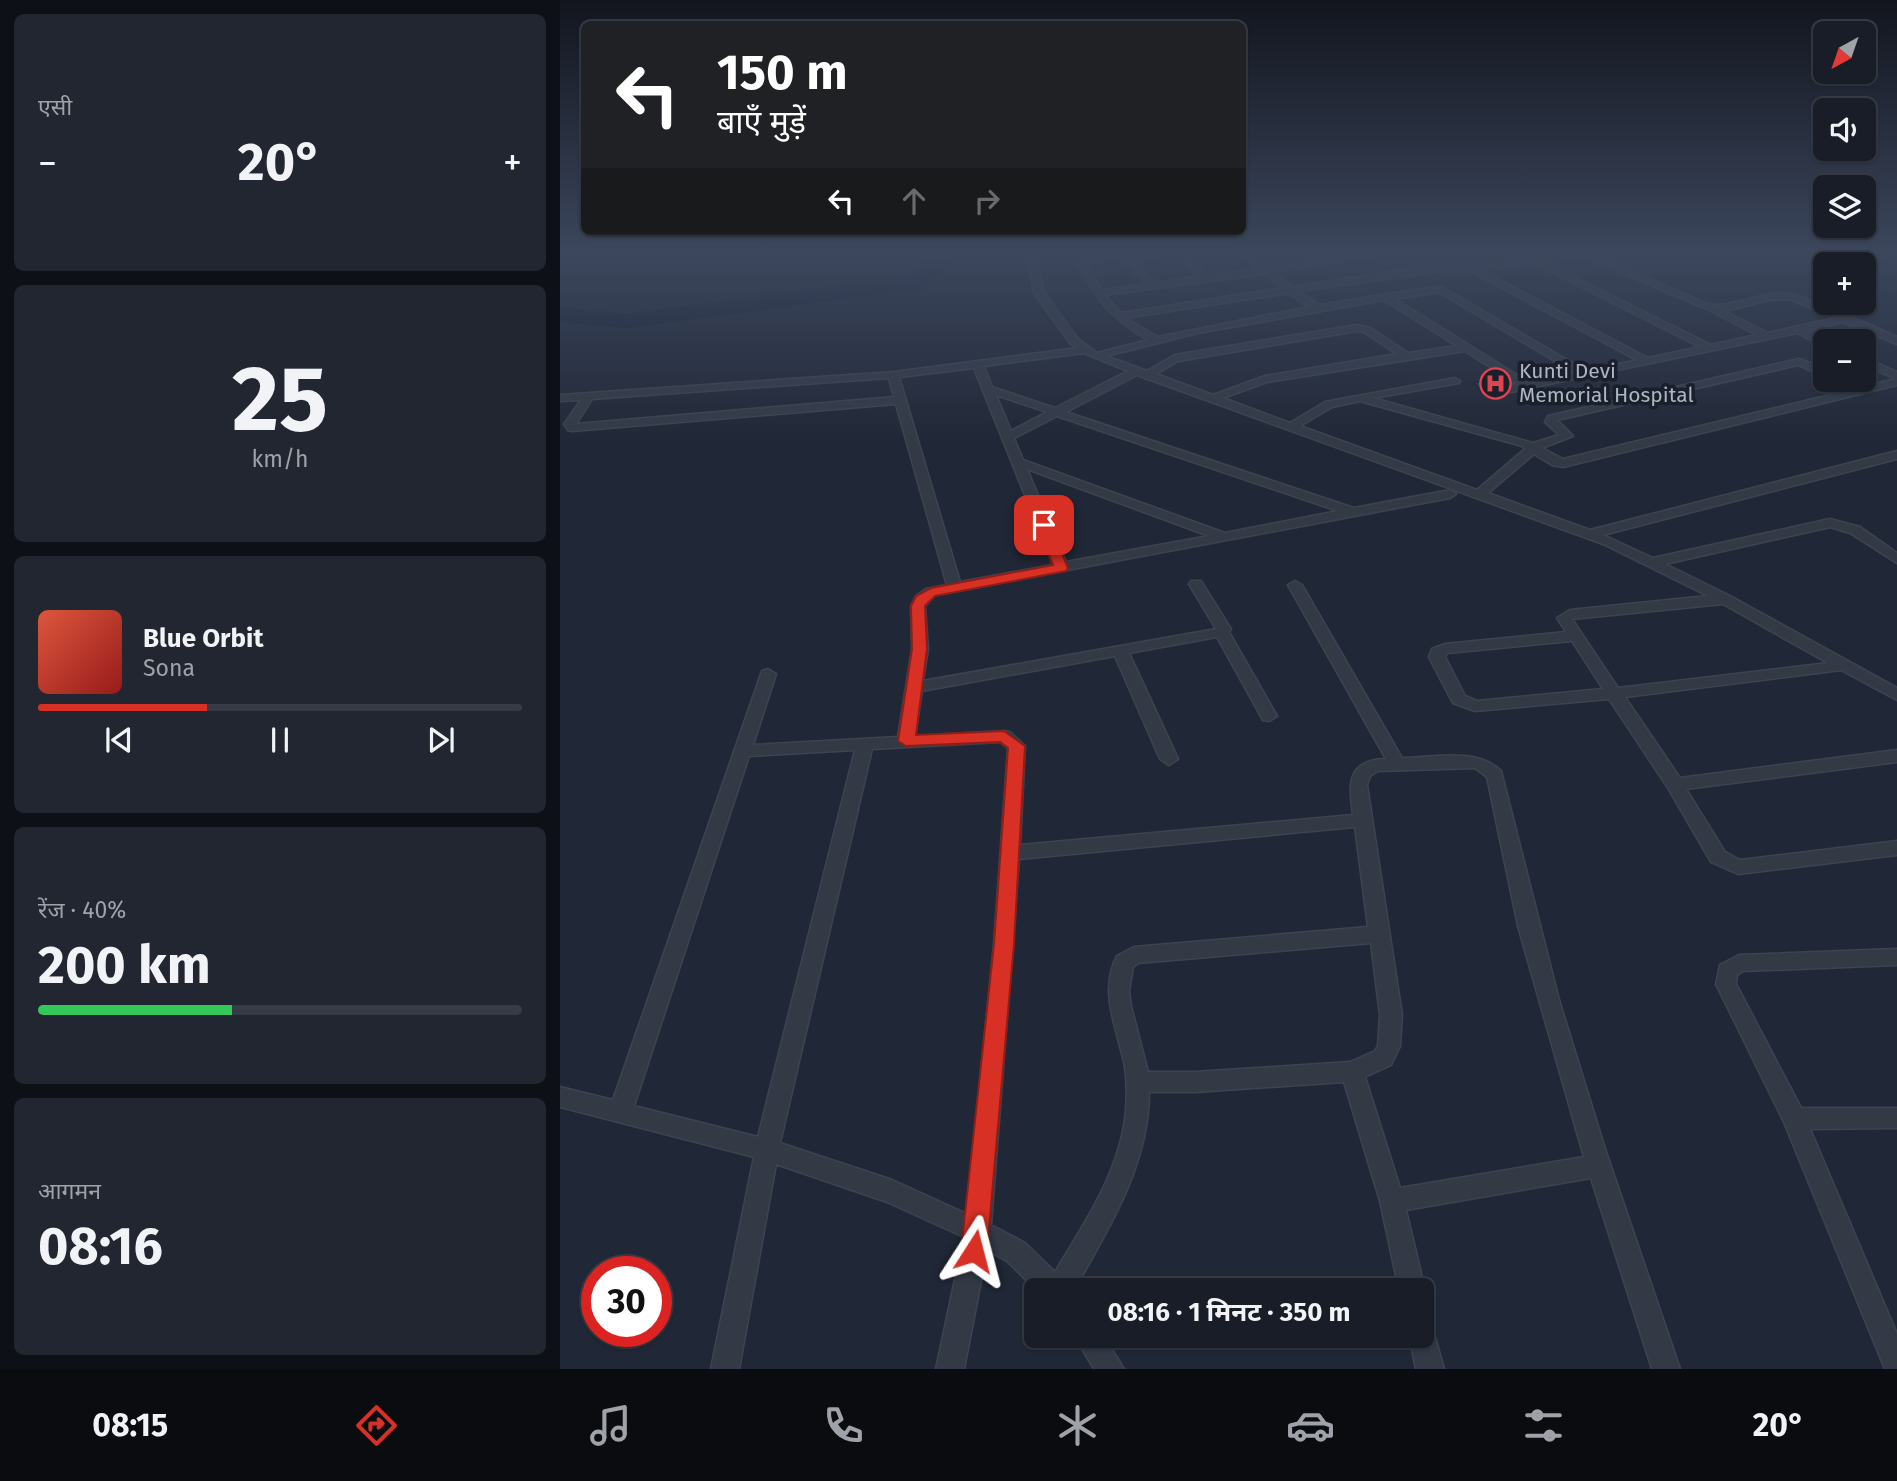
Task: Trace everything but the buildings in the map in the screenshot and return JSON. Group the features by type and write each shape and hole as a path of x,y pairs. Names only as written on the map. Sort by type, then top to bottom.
{"street":[{"path":"1057,317 1074,341 1090,353 1140,374 1591,534 1654,562 1847,665 1897,695"},
{"path":"1118,317 1156,340"},
{"path":"560,398 894,375 1090,353 1272,317"},
{"path":"1417,317 1527,386"},
{"path":"1488,317 1584,374"},
{"path":"1563,317 1646,361"},
{"path":"1645,317 1709,348"},
{"path":"1729,317 1766,336"},
{"path":"1838,317 1897,341"},
{"path":"1511,389 1843,319"},
{"path":"1007,437 1175,359 1357,328 1367,330 1406,356"},
{"path":"1798,330 1813,338"},
{"path":"1211,399 1258,381 1466,348"},
{"path":"1480,494 1534,447 1567,436 1552,422 1552,418 1793,363 1813,368"},
{"path":"978,365 1061,568"},
{"path":"1876,366 1897,376"},
{"path":"894,375 955,588"},
{"path":"1291,427 1329,404 1454,381"},
{"path":"1876,388 1897,383"},
{"path":"988,388 1351,512"},
{"path":"1360,398 1534,447 1551,460 1563,463 1858,392"},
{"path":"589,396 570,424 572,428 899,400"},
{"path":"1591,534 1897,455"},
{"path":"1018,462 1224,537"},
{"path":"906,741 920,649 918,606 921,599 931,593 1450,494"},
{"path":"1654,562 1829,523 1855,530 1897,559"},
{"path":"1196,584 1224,629 1222,632 1269,716"},
{"path":"1295,585 1397,764"},
{"path":"1725,599 1570,614 1564,618 1616,693 1718,857 1732,866 1897,848"},
{"path":"916,687 1222,632"},
{"path":"1574,636 1445,649 1437,652 1437,657 1459,699 1475,706 1616,693 1847,665"},
{"path":"1120,650 1169,759"},
{"path":"620,1113 768,674"},
{"path":"1877,683 1897,680"},
{"path":"742,751 1004,736 1017,746 978,1231 950,1369"},
{"path":"725,1369 767,1150 865,743"},
{"path":"1675,785 1897,756"},
{"path":"1138,1082 1195,1083 1352,1072 1383,1058 1389,1046 1391,1015 1358,785 1364,770 1376,765 1475,762 1485,765 1495,775 1525,913 1598,1166 1666,1369"},
{"path":"1010,853 1363,820"},
{"path":"1064,1278 1119,1182 1135,1126 1138,1082 1118,988 1125,962 1134,955 1379,934"},
{"path":"1897,957 1739,963 1727,971 1726,984 1794,1119 1897,1366"},
{"path":"1352,1072 1392,1201 1409,1278"},
{"path":"560,1097 767,1150 892,1192 978,1231 1016,1252 1044,1278"},
{"path":"1794,1119 1897,1118"},
{"path":"1392,1201 1598,1166"},
{"path":"1096,1348 1110,1369"},
{"path":"1425,1348 1430,1369"}],"waterway":[{"path":"581,317 626,321 657,317"}],"place":[{"name":"Kunti Devi Memorial Hospital","path":"1496,383"}],"route":[{"path":"974,1251 1004,944 1017,746 1004,736 906,741 920,649 918,606 921,599 931,593 1061,568 1044,525"}]}
